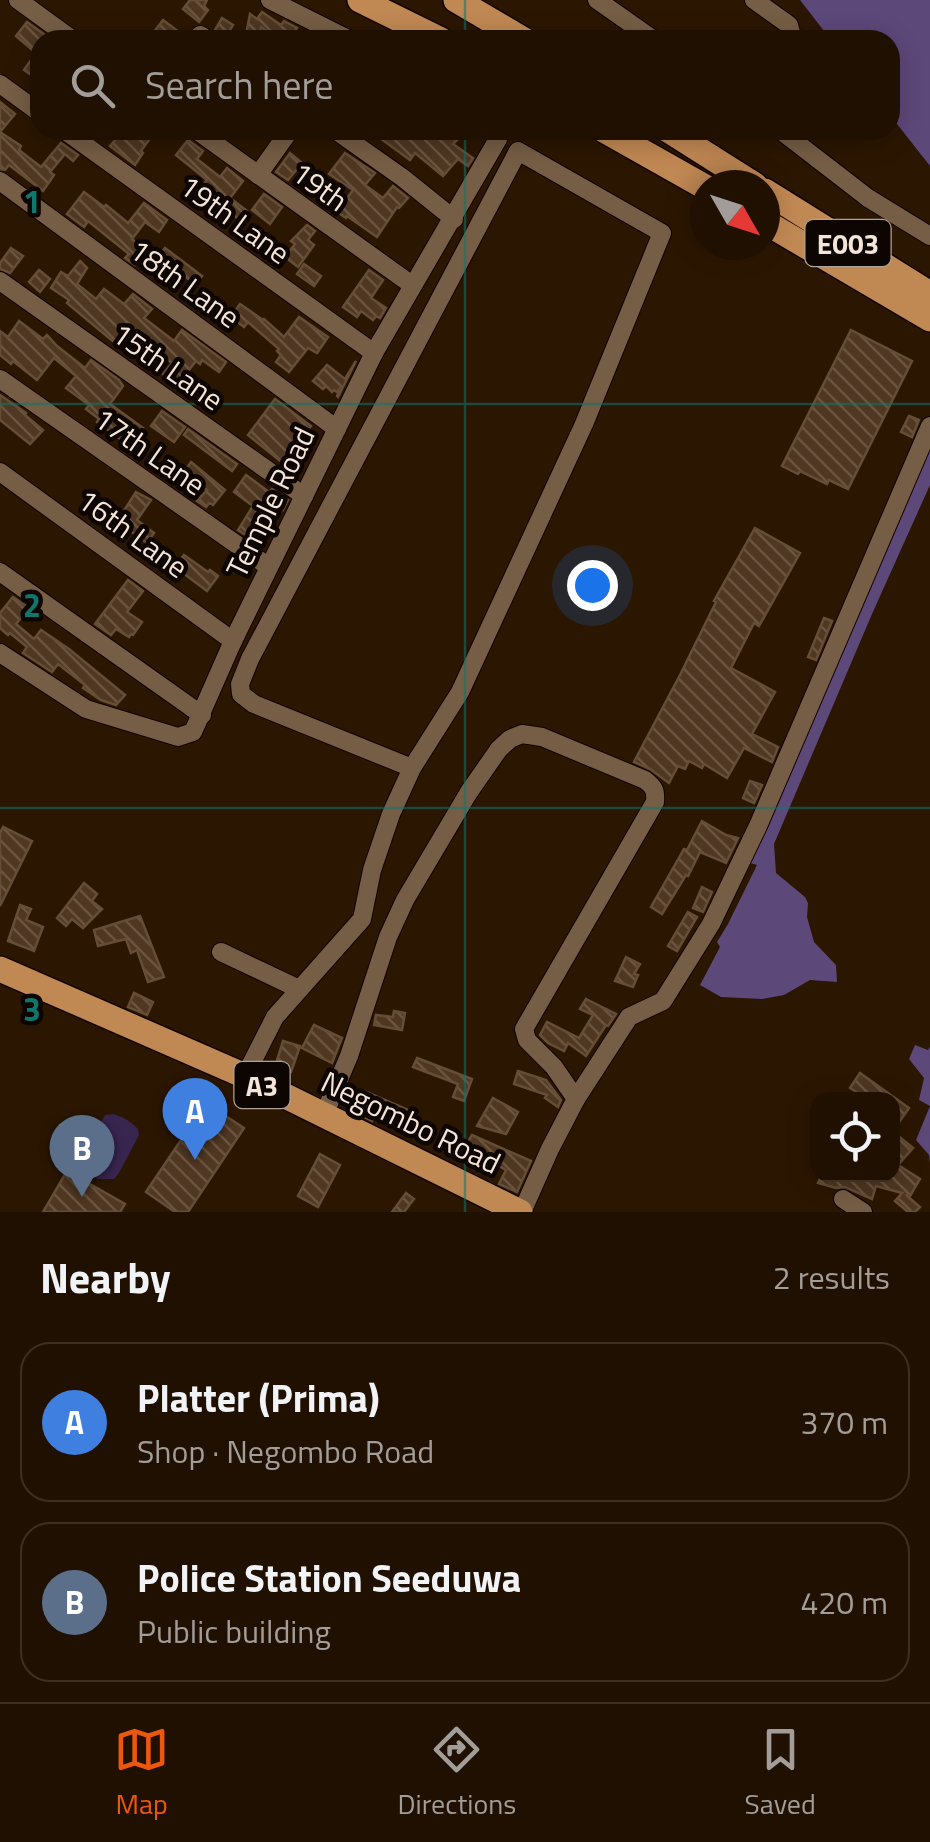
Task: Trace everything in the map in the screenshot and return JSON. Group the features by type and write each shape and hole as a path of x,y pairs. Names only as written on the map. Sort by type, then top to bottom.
{"highway":[{"path":"360,0 420,30"},
{"path":"456,0 507,30"},
{"path":"622,140 690,179"},
{"path":"684,140 732,170"},
{"name":"E003","path":"780,200 930,294"},
{"name":"E003","path":"780,231 930,319"},
{"name":"Negombo Road","path":"0,968 245,1076 521,1212"},
{"name":"Negombo Road","path":"0,982 240,1088 492,1212"}],"street":[{"path":"18,0 59,30"},
{"path":"270,0 327,30"},
{"path":"597,0 640,30"},
{"path":"754,0 790,30"},
{"path":"0,84 30,106"},
{"name":"19th Lane","path":"78,140 374,353"},
{"name":"19th","path":"210,140 412,286"},
{"path":"258,175 283,140"},
{"path":"348,140 454,218"},
{"name":"Temple Road","path":"202,714 233,641 374,353 497,140"},
{"path":"793,140 868,198 930,236"},
{"path":"245,1076 275,1017 362,920 372,870 412,768 460,692 584,424 662,233 518,151 240,684 241,694 254,704 412,768"},
{"name":"18th Lane","path":"0,181 337,429"},
{"name":"15th Lane","path":"0,281 304,496"},
{"name":"17th Lane","path":"0,379 269,567"},
{"path":"521,1212 576,1098 629,1017 663,1001 711,924 758,826 930,426"},
{"name":"16th Lane","path":"0,472 233,641"},
{"path":"0,572 202,714 193,732 178,737 86,709 5,660"},
{"path":"324,1115 405,900 468,792 499,749 510,738 522,734 542,738 645,780 656,792 655,802 524,1028 527,1040 554,1067 576,1098"},
{"path":"221,952 299,989"},
{"path":"843,1199 863,1212"}],"shaded area":[{"path":"800,0 930,0 930,166 900,128 900,30 823,30"},
{"path":"930,445 930,485 774,844 776,873 805,897 814,942 836,965 837,982 810,980 784,995 762,999 721,997 700,985 720,947 717,942 757,865 747,862"},
{"path":"915,1045 928,1050 930,1047 930,1106 919,1100 924,1078 909,1059"},
{"path":"930,1106 930,1164 929,1155 916,1140"},
{"path":"113,1114 132,1124 139,1135 114,1179 98,1179 83,1168 81,1158 105,1115"}],"building":[{"path":"190,0 207,0 204,6 208,10 199,22 183,9"},
{"path":"262,12 281,25 284,21 297,28 247,30 250,14 257,19"},
{"path":"222,18 233,25 230,30 215,30"},
{"path":"163,20 176,30 156,30"},
{"path":"27,22 38,30 30,30 30,48 16,36"},
{"path":"0,102 15,114 0,132"},
{"path":"0,132 41,167 61,143 78,155 73,161 65,154 50,172 54,175 43,191 9,165 0,169"},
{"path":"115,140 149,140 135,165 110,146"},
{"path":"188,140 203,151 197,159 220,177 227,168 243,181 230,198 247,211 240,220 220,205 215,210 195,195 207,180 176,155"},
{"path":"383,140 457,140 453,144 473,158 468,166 458,159 443,176 415,153 410,160"},
{"path":"290,153 302,163 288,180 276,172"},
{"path":"345,153 375,173 365,185 383,198 393,186 408,198 397,207 377,237 337,212 353,190 329,174"},
{"path":"84,192 128,223 144,203 167,220 159,232 145,222 132,239 146,251 135,265 125,258 129,254 88,221 84,227 67,214"},
{"path":"264,194 282,207 270,224 252,210"},
{"path":"307,225 315,231 308,240 314,245 298,267 285,257 295,244 291,241"},
{"path":"11,248 23,256 10,273 0,269 0,263"},
{"path":"165,248 202,276 196,284 157,258"},
{"path":"80,261 87,268 77,284 96,299 104,289 124,304 133,294 152,309 144,318 174,341 182,330 226,362 219,372 202,360 200,364 196,361 177,385 163,374 172,363 134,332 122,348 109,338 51,288 61,272 68,276"},
{"path":"304,264 321,276 314,286 297,274"},
{"path":"39,270 50,279 40,292 29,282"},
{"path":"369,270 383,280 371,298 386,308 380,318 376,316 373,320 361,311 357,317 343,307"},
{"path":"240,304 284,337 299,317 328,337 317,353 308,348 289,372 276,362 281,355 279,349 248,322 244,327 231,317"},
{"path":"19,321 43,339 47,335 85,368 91,360 119,380 123,386 110,404 143,428 130,446 97,422 99,419 86,409 89,405 66,388 76,376 54,358 37,380 0,355 0,331 8,337"},
{"path":"851,330 912,361 848,489 782,466"},
{"path":"356,361 338,397 342,386 332,392 313,381 327,365 345,379"},
{"path":"0,395 43,430 30,444 0,420"},
{"path":"275,399 311,426 284,464 248,435"},
{"path":"162,411 185,427 174,442 151,426"},
{"path":"909,416 919,420 912,437 901,432"},
{"path":"188,429 237,464 232,471 184,435"},
{"path":"191,462 225,490 213,505 209,503 206,507 197,501 207,490 184,472"},
{"path":"246,475 288,500 283,510 275,503 249,537 238,530 253,506 234,492"},
{"path":"136,492 151,500 137,520 154,533 147,543 129,530 126,534 109,520 115,513 120,517"},
{"path":"755,528 800,553 759,626 754,623 731,668 775,692 752,734 778,747 772,762 744,748 727,778 704,764 702,768 689,761 685,769 678,766 669,783 634,762"},
{"path":"184,555 218,576 207,591 175,567"},
{"path":"128,580 143,591 127,612 142,622 129,637 116,629 111,635 95,624"},
{"path":"13,597 29,608 16,624 34,639 41,630 69,649 125,695 116,705 83,688 85,685 58,664 52,672 23,653 27,647 0,628 0,613"},
{"path":"824,618 832,621 816,660 808,657"},
{"path":"750,781 762,785 754,803 743,798"},
{"path":"702,821 738,838 726,863 700,852 662,914 651,907"},
{"path":"3,827 32,841 0,906 0,833"},
{"path":"84,883 97,894 92,901 102,909 83,928 72,919 66,926 57,918"},
{"path":"702,887 712,892 703,912 693,908"},
{"path":"20,905 31,909 26,920 43,927 34,951 8,941"},
{"path":"688,912 697,917 677,951 668,946"},
{"path":"140,916 164,977 148,982 137,950 131,953 126,939 98,946 94,930"},
{"path":"626,957 640,964 633,987 615,981"},
{"path":"134,993 153,1002 147,1015 128,1007"},
{"path":"586,999 616,1014 586,1056 568,1043 564,1051 540,1035 547,1022 579,1038 593,1015 580,1009"},
{"path":"394,1011 405,1013 402,1030 374,1025 376,1015 393,1017"},
{"path":"314,1025 342,1038 332,1063 302,1048"},
{"path":"283,1041 300,1046 291,1072 275,1067"},
{"path":"417,1058 472,1079 464,1101 453,1097 458,1084 413,1067"},
{"path":"518,1071 546,1080 561,1100 558,1107 545,1098 547,1095 514,1084"},
{"path":"860,1073 887,1092 856,1092 850,1088"},
{"path":"364,1091 417,1114 410,1130 374,1115 372,1121 352,1111"},
{"path":"493,1098 518,1112 506,1134 477,1126"},
{"path":"900,1102 909,1108 900,1121"},
{"path":"206,1103 244,1128 188,1212 175,1212 146,1192"},
{"path":"472,1135 531,1161 517,1192 499,1184 506,1170 465,1147"},
{"path":"900,1137 913,1148 900,1163"},
{"path":"320,1154 340,1165 318,1207 298,1196"},
{"path":"900,1166 920,1179 910,1196 906,1195 920,1207 908,1212 895,1201 902,1193 876,1186 872,1199 845,1187 818,1183 900,1182"},
{"path":"67,1171 125,1204 120,1212 43,1212"},
{"path":"406,1193 414,1199 404,1212 392,1212"}],"place":[{"name":"Platter (Prima)","path":"195,1160"},
{"name":"Police Station Seeduwa","path":"82,1197"}]}
